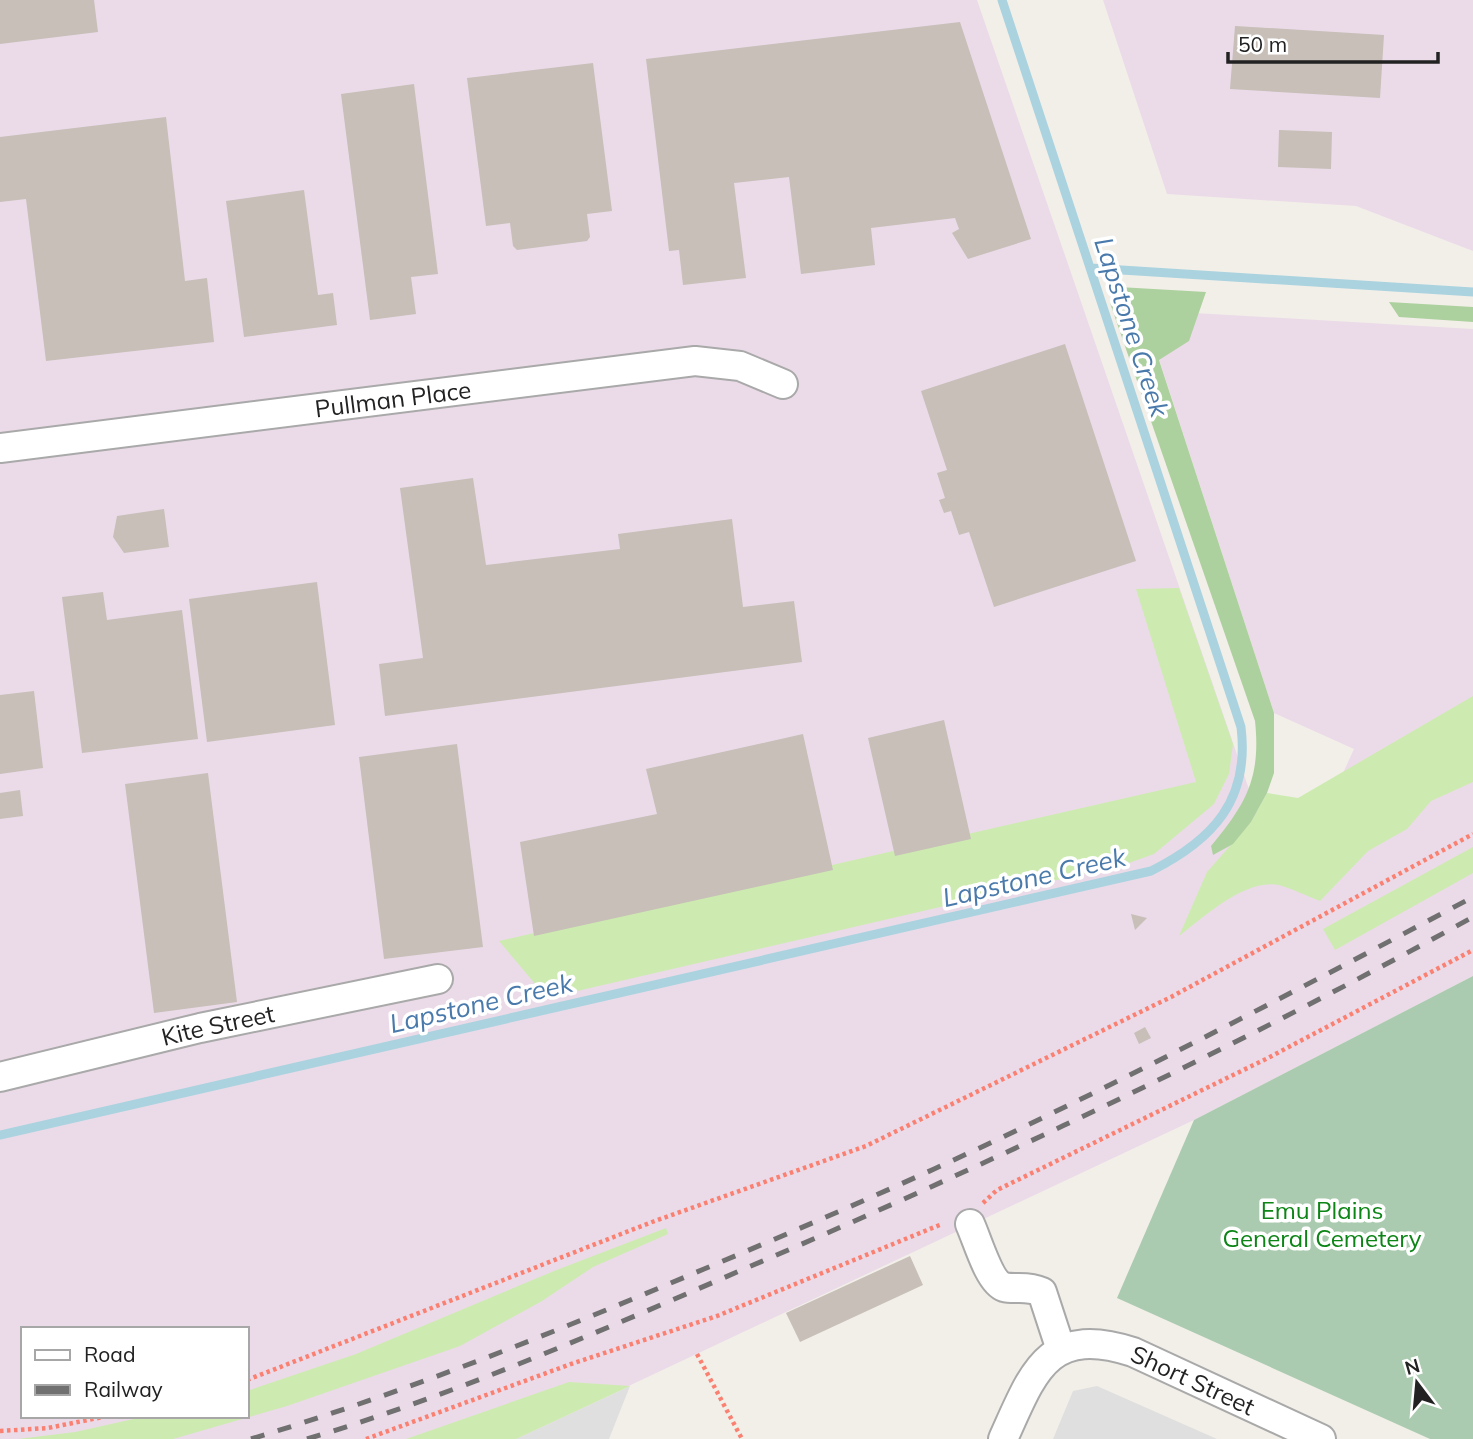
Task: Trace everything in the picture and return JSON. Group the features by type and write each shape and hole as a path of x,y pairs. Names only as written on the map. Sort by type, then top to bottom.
{"street":[{"name":"Pullman Place","path":"0,447 695,361 740,366 783,384"},
{"name":"Kite Street","path":"0,1077 200,1028 438,979"},
{"path":"972,1218 993,1280 1004,1287 1029,1287 1042,1292 1061,1350 1049,1356 1038,1367 1003,1439"},
{"name":"Short Street","path":"1061,1350 1076,1345 1102,1344 1133,1352 1321,1439"}],"path":[{"path":"248,1380 652,1222 866,1146 1171,997 1473,834"},
{"path":"366,1439 571,1364 717,1316 873,1250 972,1218 997,1190 1266,1059 1473,950"},
{"path":"697,1354 743,1439"},
{"path":"0,1431 48,1428 98,1418"}],"shaded area":[{"path":"0,0 977,0 1272,856 1309,847 1354,749 1274,713 1143,310 1473,329 1473,976 1194,1120 516,1439 0,1439"},
{"path":"1103,0 1473,0 1473,251 1356,206 1167,194"},
{"path":"630,1386 609,1439 516,1439"},
{"path":"1097,1386 1217,1439 1053,1439 1073,1391"}],"green space":[{"path":"1119,287 1206,292 1189,341 1159,360 1274,713 1274,773 1267,793 1251,822 1233,844 1213,855 1211,846 1242,803 1253,775 1256,759 1255,721 1110,303"},
{"path":"1389,302 1473,307 1473,322 1399,317"},
{"path":"1179,588 1233,744 1229,774 1214,804 1154,854 1126,864 547,998 499,941 1196,782 1136,589"},
{"path":"1473,696 1473,782 1431,801 1407,829 1368,851 1320,901 1279,885 1253,887 1226,901 1179,936 1207,872 1251,822 1267,793 1298,798"},
{"path":"1473,847 1473,873 1335,950 1323,929"},
{"name":"Emu Plains General Cemetery","path":"1473,976 1473,1439 1430,1439 1117,1298 1194,1120"},
{"path":"666,1228 668,1234 593,1267 542,1301 460,1346 248,1417 248,1391 356,1354 554,1271"},
{"path":"569,1382 630,1386 516,1439 406,1439"},
{"path":"138,1418 246,1418 173,1439 18,1439 75,1432"}],"building":[{"path":"0,0 94,0 98,32 0,44"},
{"path":"960,22 1031,239 968,259 952,233 959,229 955,218 871,228 875,265 801,274 789,177 734,183 746,278 683,285 679,250 669,251 646,59"},
{"path":"1235,26 1384,35 1380,98 1230,89"},
{"path":"593,63 612,211 587,214 590,237 587,241 517,250 513,246 510,223 486,226 467,78"},
{"path":"414,84 438,274 411,277 416,314 370,320 341,94"},
{"path":"166,117 185,281 207,278 214,342 46,361 26,199 0,202 0,137"},
{"path":"1279,130 1332,132 1331,169 1278,167"},
{"path":"304,190 318,295 333,293 337,325 244,337 226,201"},
{"path":"1065,344 1136,561 994,607 969,532 959,535 951,511 944,513 939,500 945,498 937,473 947,470 921,391"},
{"path":"473,478 486,565 620,549 618,534 732,519 743,607 794,601 802,662 385,716 379,664 423,658 400,488"},
{"path":"164,509 169,547 124,553 113,537 117,516"},
{"path":"317,582 335,725 207,742 189,599"},
{"path":"103,592 107,620 182,610 198,739 82,753 62,597"},
{"path":"34,691 43,768 0,774 0,695"},
{"path":"944,720 971,839 895,856 868,738"},
{"path":"803,734 833,870 534,936 520,842 657,814 646,769"},
{"path":"457,744 483,947 384,959 359,757"},
{"path":"208,773 237,1002 154,1013 125,784"},
{"path":"20,790 23,816 0,819 0,793"},
{"path":"1131,914 1147,918 1135,930"},
{"path":"1145,1027 1151,1038 1139,1044 1134,1033"},
{"path":"910,1256 923,1285 800,1342 786,1313"}],"waterway":[{"name":"Lapstone Creek","path":"0,1135 1151,871 1192,846 1209,831 1223,815 1233,796 1242,753 1241,727 1002,0"},
{"path":"1090,268 1473,292"}],"railway":[{"path":"251,1439 423,1381 536,1338 871,1197 995,1141 1146,1067 1473,897"},
{"path":"307,1439 473,1382 583,1338 929,1188 1204,1058 1473,917"}]}
